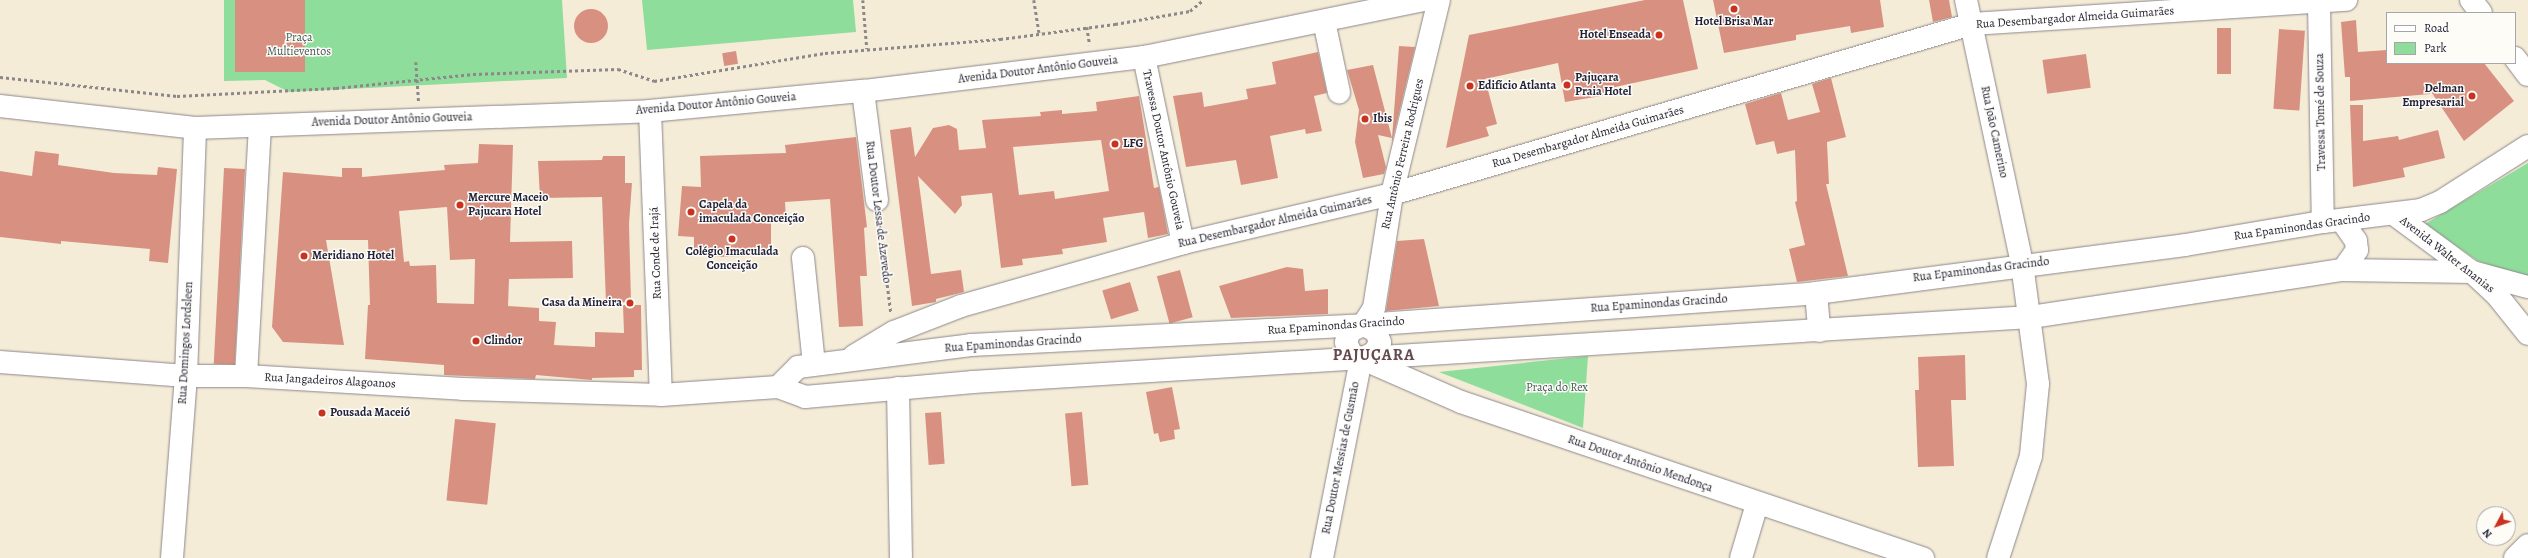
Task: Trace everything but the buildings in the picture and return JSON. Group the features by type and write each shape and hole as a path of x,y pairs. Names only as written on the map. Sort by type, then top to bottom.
{"street":[{"name":"Avenida Doutor Antônio Gouveia","path":"0,106 195,128 260,127 419,119 650,111 864,91 1144,57 1425,0"},
{"name":"Rua Antônio Ferreira Rodrigues","path":"1363,325 1374,308 1392,194 1439,0"},
{"name":"Rua João Camerino","path":"1966,0 2022,264 2031,317 2038,384 2036,420 2026,476 1998,558"},
{"name":"Rua Desembargador Almeida Guimarães","path":"848,360 894,332 962,306 1183,243 1392,194 1972,24 2319,3 2346,0"},
{"path":"2471,0 2480,12"},
{"name":"Travessa Tomé de Souza","path":"2319,3 2332,221"},
{"path":"1324,21 1339,92"},
{"name":"Travessa Doutor Antônio Gouveia","path":"1144,57 1183,243"},
{"path":"2516,59 2528,76"},
{"name":"Rua Doutor Lessa de Azevedo","path":"864,91 877,200"},
{"name":"Rua Conde de Irajá","path":"650,111 661,395"},
{"path":"246,376 260,127"},
{"name":"Rua Domingos Lordsleen","path":"172,558 186,376 195,128"},
{"name":"Rua Epaminondas Gracindo","path":"778,387 798,367 971,345 1363,325 1816,293 2022,264 2185,245 2332,221 2421,210 2440,202 2528,146"},
{"name":"Avenida Walter Ananias","path":"2395,214 2472,272 2496,294 2528,332"},
{"path":"2332,221 2356,241 2357,250 2343,270"},
{"path":"804,258 814,364"},
{"path":"661,395 778,387 804,397 898,388 2031,317 2343,270 2472,272 2528,287"},
{"path":"1816,293 1819,331"},
{"path":"1361,359 1374,353 1380,343 1376,331 1363,325"},
{"name":"Rua Doutor Antônio Mendonça","path":"1361,359 1461,402 1757,504 1923,558"},
{"name":"Rua Doutor Messias de Gusmão","path":"1322,558 1361,359"},
{"name":"Rua Jangadeiros Alagoanos","path":"0,362 186,376 246,376 463,389 661,395"},
{"path":"898,388 902,558"},
{"path":"1741,558 1757,504"},
{"path":"2515,558 2528,545"}],"path":[{"path":"863,0 867,49"},
{"path":"1034,0 1039,33"},
{"path":"0,78 177,96 336,88 473,74 618,69 654,81 825,53 1039,33 1190,11 1203,0"},
{"path":"416,62 419,119"},
{"name":"Rua Doutor Lessa de Azevedo","path":"877,200 894,332"}],"green space":[{"name":"Praça Multieventos","path":"224,0 562,0 567,78 289,92 265,80 224,81"},
{"path":"642,0 853,0 856,32 647,50"},
{"path":"2528,163 2528,279 2478,261 2425,224"},
{"name":"Praça do Rex","path":"1588,356 1583,428 1439,372"}],"place":[{"name":"Hotel Brisa Mar","path":"1734,9"},
{"name":"Hotel Enseada","path":"1659,35"},
{"name":"Pajuçara Praia Hotel","path":"1567,85"},
{"name":"Edifício Atlanta","path":"1470,86"},
{"name":"Delman Empresarial","path":"2472,96"},
{"name":"Ibis","path":"1365,119"},
{"name":"LFG","path":"1115,144"},
{"name":"Mercure Maceio Pajucara Hotel","path":"460,205"},
{"name":"Capela da imaculada Conceição","path":"691,212"},
{"name":"Colégio Imaculada Conceição","path":"732,239"},
{"name":"Meridiano Hotel","path":"304,256"},
{"name":"Casa da Mineira","path":"630,303"},
{"name":"Clindor","path":"476,341"},
{"name":"Pousada Maceió","path":"322,413"}],"district":[{"name":"PAJUÇARA","path":"1374,355"}]}
